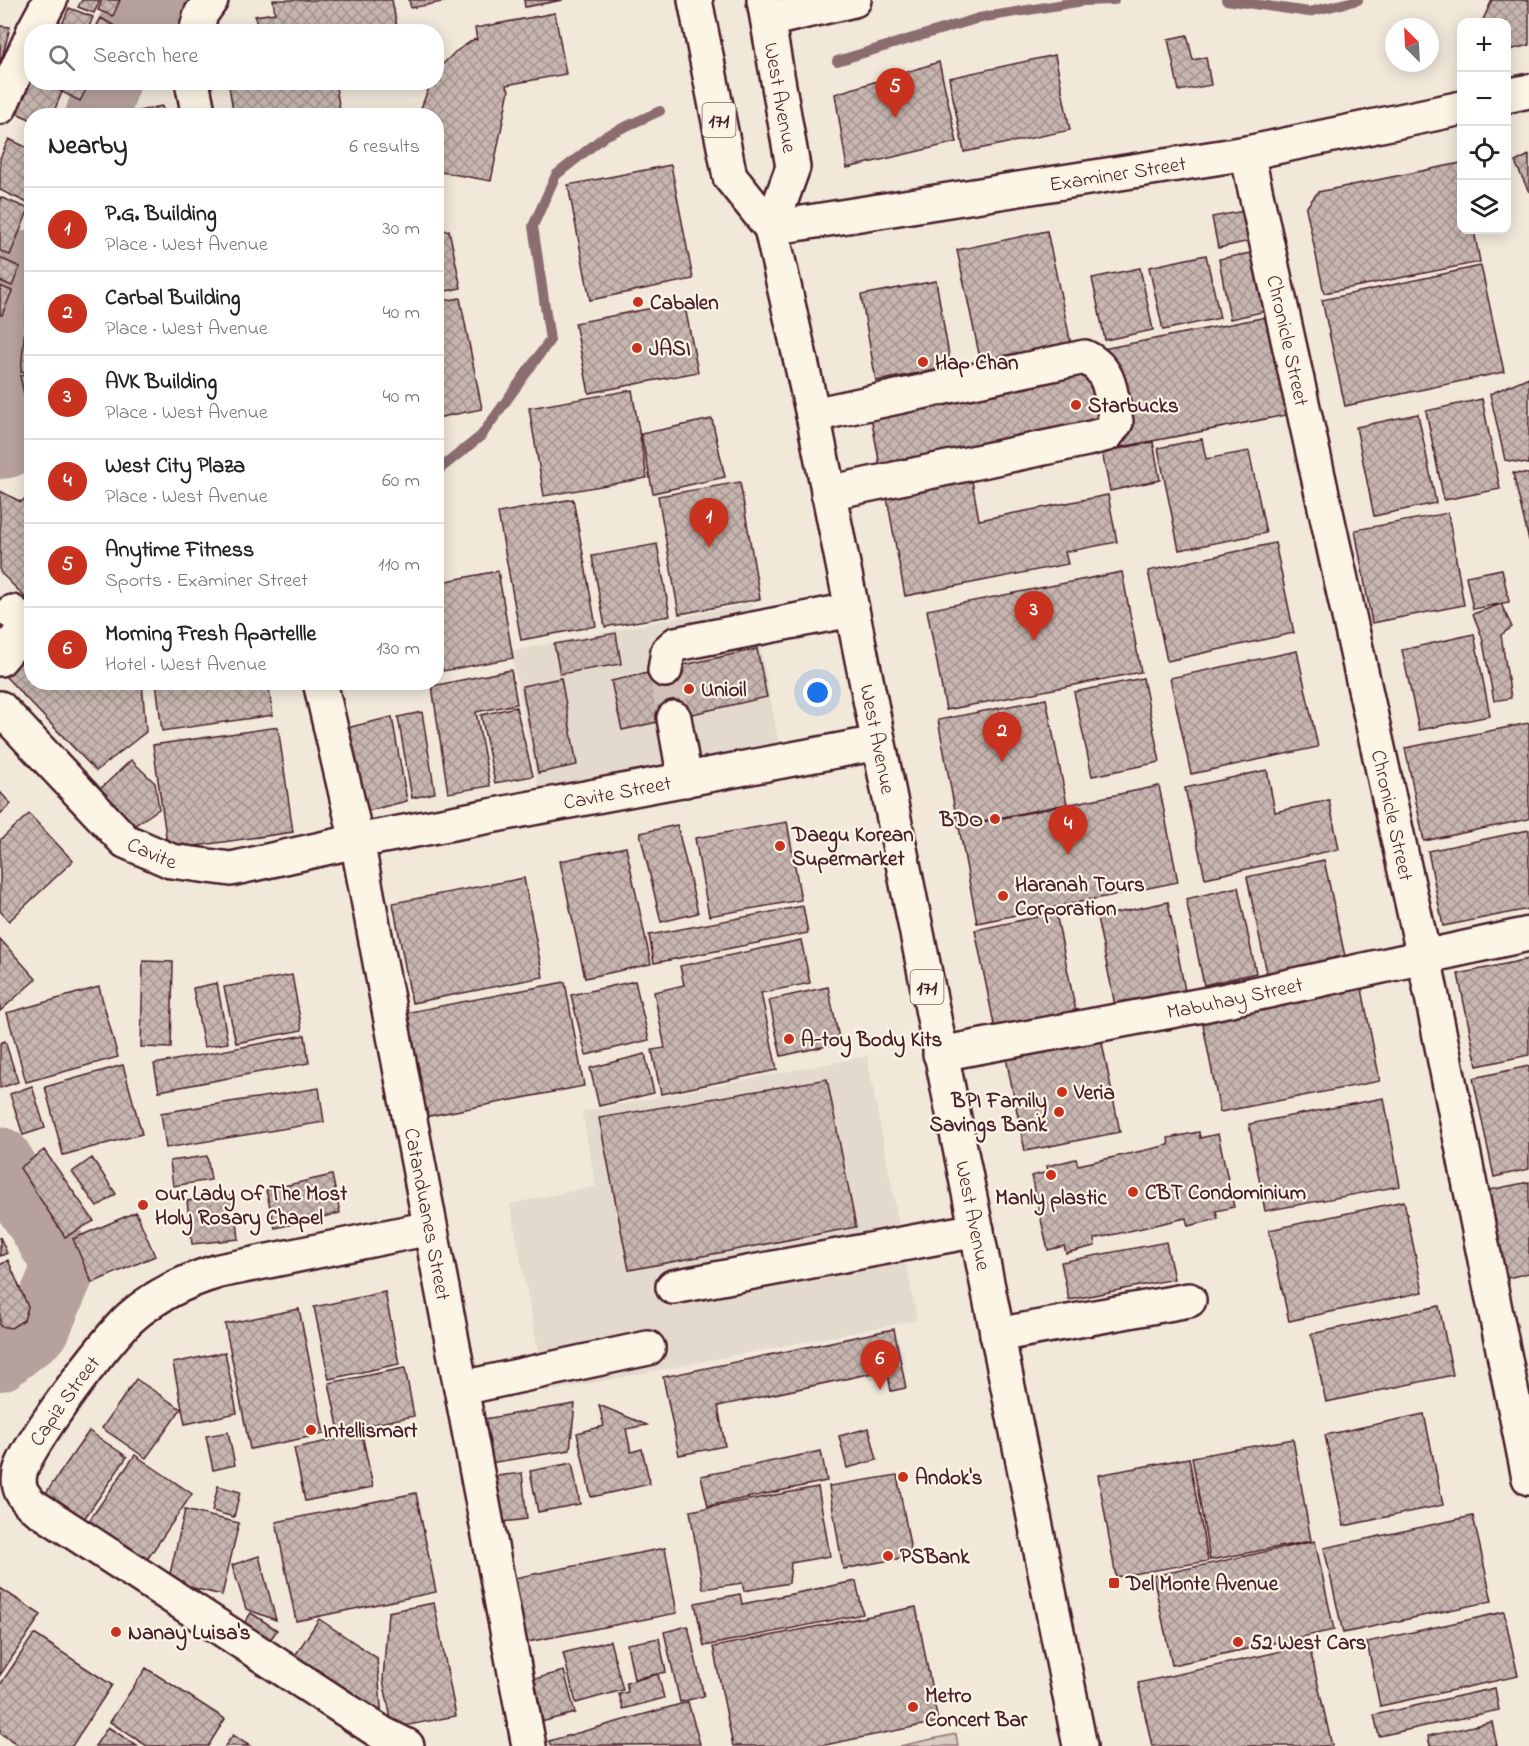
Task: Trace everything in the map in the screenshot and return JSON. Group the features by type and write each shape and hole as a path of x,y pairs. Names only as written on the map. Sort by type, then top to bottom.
{"street":[{"path":"37,24 50,0"},
{"path":"198,24 201,14 211,0"},
{"name":"West Avenue","path":"695,0 730,177 771,228 813,415 1080,1746"},
{"path":"766,10 854,0"},
{"name":"West Avenue","path":"766,10 780,79 793,167 771,228"},
{"path":"0,107 24,54"},
{"path":"194,90 197,108"},
{"path":"1511,95 1529,91"},
{"name":"Examiner Street","path":"771,228 1247,153 1457,109"},
{"name":"Chronicle Street","path":"1247,153 1424,957 1529,1478"},
{"path":"813,415 1085,357 1099,364 1107,378 1116,422 1107,434 1087,439 828,493"},
{"path":"665,670 668,651 676,644 851,610"},
{"path":"0,659 23,631 21,619 12,612"},
{"name":"Catanduanes Street","path":"322,690 357,842 529,1746"},
{"name":"Cavite","path":"0,708 125,841 171,861 231,869 357,842"},
{"path":"674,718 685,780"},
{"name":"Cavite Street","path":"357,842 878,743"},
{"name":"Mabuhay Street","path":"940,1054 1208,1004 1529,934"},
{"name":"Capiz Street","path":"407,1746 383,1734 32,1505 21,1492 20,1476 30,1450 103,1347 131,1317 161,1296 192,1280 219,1271 430,1228"},
{"path":"672,1287 977,1230"},
{"path":"997,1335 1188,1300"},
{"path":"462,1388 648,1348"}],"shaded area":[{"path":"752,603 781,755 541,802 511,651"},
{"path":"867,1056 917,1320 546,1392 510,1204 596,1186 582,1112"},
{"path":"956,1734 958,1746 900,1746"}],"building":[{"path":"82,0 100,0 94,13 78,7"},
{"path":"102,0 120,0 113,16 98,10"},
{"path":"273,0 392,0 396,24 256,24 255,16 275,13"},
{"path":"409,0 453,0 411,8"},
{"path":"524,0 563,0 525,7"},
{"path":"1492,0 1529,0 1529,45 1511,50 1511,18 1484,18"},
{"path":"69,8 93,17 90,24 63,22"},
{"path":"555,13 566,74 506,85 509,90 491,181 444,172 444,108 421,108 428,90 444,90 444,63 455,52 476,38 477,41 475,28"},
{"path":"52,18 63,24 51,24"},
{"path":"101,18 111,24 98,24"},
{"path":"0,26 10,27 0,66"},
{"path":"1187,35 1193,60 1206,57 1211,85 1179,91 1168,39"},
{"path":"1055,55 1070,130 964,152 949,78"},
{"path":"939,62 957,142 847,168 835,94"},
{"path":"24,84 24,90 62,92 55,108 24,108 24,116 12,111"},
{"path":"63,90 86,90 80,101 62,92"},
{"path":"230,90 336,90 340,108 233,108"},
{"path":"9,139 24,146 24,201 0,190 0,158"},
{"path":"1529,155 1529,192 1515,162"},
{"path":"1457,164 1457,234 1475,234 1480,262 1324,293 1306,208 1318,192"},
{"path":"671,165 693,279 590,300 568,185"},
{"path":"0,197 24,207 24,221 10,255 0,251"},
{"path":"1243,211 1250,241 1218,248 1212,217"},
{"path":"449,230 461,288 444,291 444,231"},
{"path":"1047,231 1071,344 981,363 957,250"},
{"path":"1256,252 1267,311 1230,319 1219,259"},
{"path":"1206,255 1220,318 1163,330 1149,267"},
{"path":"0,258 20,267 12,286 0,281"},
{"path":"1481,266 1504,372 1345,406 1322,300"},
{"path":"1140,268 1153,330 1105,340 1092,278"},
{"path":"936,281 951,367 876,381 861,295"},
{"path":"0,286 12,291 2,315 0,315"},
{"path":"460,298 482,409 444,416 444,301"},
{"name":"JASI","path":"684,302 698,372 589,393 575,323"},
{"name":"Starbucks","path":"1267,317 1286,415 885,493 867,395"},
{"path":"24,338 24,371 21,372"},
{"path":"24,375 24,394 20,376"},
{"path":"1529,377 1529,464 1505,460 1490,394"},
{"path":"632,390 647,478 544,496 529,408"},
{"path":"1482,399 1500,489 1444,500 1426,411"},
{"path":"1418,414 1436,503 1374,516 1356,427"},
{"path":"712,419 725,477 653,493 641,434"},
{"path":"1202,439 1206,459 1249,451 1266,533 1179,550 1158,448"},
{"path":"1153,442 1160,480 1110,491 1102,452"},
{"path":"1513,473 1529,474 1529,541"},
{"path":"972,481 979,520 1108,495 1117,542 1065,552 1068,564 905,596 887,498"},
{"path":"740,482 760,599 679,614 658,496"},
{"path":"0,491 21,502 24,499 24,596 0,572"},
{"path":"573,499 596,626 521,640 498,513"},
{"path":"1448,513 1464,605 1372,623 1355,530"},
{"path":"1275,543 1294,633 1167,661 1148,571"},
{"path":"657,544 670,616 605,627 592,556"},
{"path":"1502,569 1509,602 1473,609 1466,576"},
{"path":"498,571 513,658 444,671 444,581"},
{"path":"1122,572 1141,672 946,710 927,610"},
{"path":"1501,604 1512,627 1501,635 1511,698 1494,701 1482,637 1473,614"},
{"path":"616,633 621,664 560,674 554,644"},
{"path":"1474,634 1490,716 1419,730 1402,650"},
{"name":"Unioil","path":"757,649 767,697 622,730 611,681"},
{"path":"1297,651 1318,747 1191,774 1170,678"},
{"path":"24,659 24,690 143,690 146,732 96,771 5,676"},
{"path":"511,670 517,704 476,712 490,786 448,793 433,690 444,690 444,684"},
{"path":"561,678 577,765 538,773 522,686"},
{"path":"1143,678 1160,762 1092,776 1074,692"},
{"path":"157,690 269,690 273,715 162,731"},
{"path":"1046,699 1067,804 958,826 938,720"},
{"path":"516,707 533,776 495,783 481,715"},
{"path":"422,712 435,793 412,798 398,717"},
{"path":"392,717 407,801 359,813 342,729"},
{"path":"1529,723 1529,819 1424,841 1405,748"},
{"path":"278,727 293,832 168,850 153,745"},
{"path":"131,760 155,783 159,809 126,831 94,795"},
{"path":"1267,770 1275,812 1329,800 1339,849 1205,878 1185,788"},
{"path":"1159,786 1178,882 977,923 959,827"},
{"path":"0,792 11,804 0,814"},
{"path":"29,814 73,861 9,921 0,911 0,840"},
{"path":"787,822 801,900 709,916 695,838"},
{"path":"677,825 698,913 661,922 640,833"},
{"path":"1529,830 1529,909 1443,926 1428,851"},
{"path":"626,847 651,964 585,978 560,861"},
{"path":"1324,860 1346,961 1268,978 1247,877"},
{"path":"524,878 543,977 412,1003 393,903"},
{"path":"1238,887 1256,973 1204,985 1186,899"},
{"path":"1168,902 1186,996 1116,1010 1097,917"},
{"path":"803,906 808,933 654,963 649,935"},
{"path":"1056,913 1078,1022 997,1039 975,930"},
{"path":"0,939 36,979 0,1011"},
{"path":"801,940 810,983 761,993 777,1070 661,1094 652,1050 665,1048 654,992 684,985 680,966"},
{"path":"1529,959 1529,1055 1477,1066 1458,974"},
{"path":"143,961 173,962 171,1048 141,1047"},
{"path":"292,975 302,1030 236,1043 224,987"},
{"path":"635,981 649,1040 586,1055 571,995"},
{"path":"565,982 584,1086 414,1119 394,1015"},
{"path":"217,983 228,1043 204,1047 193,988"},
{"path":"1361,984 1380,1081 1220,1112 1201,1015"},
{"path":"99,987 118,1057 26,1082 7,1013"},
{"path":"828,987 840,1043 781,1056 769,1000"},
{"name":"Veria","path":"1100,1033 1120,1132 1025,1151 1005,1053"},
{"path":"305,1035 309,1063 159,1091 154,1064"},
{"path":"5,1041 18,1082 0,1088 0,1043"},
{"path":"645,1054 654,1093 599,1106 590,1068"},
{"path":"123,1065 142,1134 63,1155 45,1087"},
{"path":"1529,1066 1529,1169 1494,1177 1473,1078"},
{"path":"827,1079 856,1227 629,1270 599,1118"},
{"path":"32,1086 45,1128 23,1135 10,1094"},
{"path":"319,1088 324,1122 166,1148 161,1113"},
{"path":"1384,1098 1400,1186 1265,1211 1249,1124"},
{"name":"CBT Condominium","path":"1199,1132 1200,1138 1218,1134 1234,1207 1216,1211 1218,1219 1188,1226 1186,1218 1094,1239 1095,1246 1066,1253 1064,1246 1048,1250 1031,1176 1048,1172 1047,1166 1076,1159 1078,1165 1169,1145 1168,1138"},
{"path":"44,1150 94,1221 65,1237 20,1168"},
{"path":"207,1156 211,1180 173,1186 170,1161"},
{"path":"92,1158 116,1194 97,1207 72,1172"},
{"path":"332,1175 340,1213 275,1228 266,1190"},
{"path":"1529,1182 1529,1273 1503,1279 1484,1191"},
{"path":"234,1195 239,1239 192,1244 187,1201"},
{"path":"1404,1201 1423,1292 1289,1321 1269,1230"},
{"path":"136,1212 155,1256 92,1283 73,1239"},
{"path":"0,1237 7,1253 0,1256"},
{"path":"1166,1242 1174,1279 1069,1300 1061,1262"},
{"path":"8,1260 28,1307 24,1320 11,1328 0,1326 0,1265"},
{"path":"385,1292 399,1364 329,1379 314,1307"},
{"path":"1439,1306 1453,1375 1326,1402 1311,1334"},
{"path":"299,1309 324,1434 250,1449 225,1324"},
{"path":"894,1329 906,1388 891,1391 887,1370 718,1406 725,1446 679,1455 663,1377"},
{"path":"225,1352 237,1413 185,1424 173,1363"},
{"path":"405,1368 414,1416 339,1431 329,1383"},
{"path":"136,1379 181,1409 146,1458 102,1428"},
{"path":"575,1404 570,1450 490,1463 483,1419"},
{"path":"599,1405 647,1425 626,1429 631,1452 642,1449 650,1484 591,1497 577,1433 604,1426"},
{"path":"1424,1414 1443,1505 1344,1526 1325,1435"},
{"path":"869,1428 877,1460 847,1468 839,1436"},
{"path":"89,1431 127,1457 84,1519 46,1493"},
{"path":"228,1432 235,1465 213,1470 206,1436"},
{"path":"362,1434 373,1487 305,1501 294,1448"},
{"path":"1293,1439 1311,1541 1210,1560 1192,1457"},
{"path":"821,1451 827,1481 708,1506 701,1476"},
{"path":"135,1455 192,1494 144,1564 86,1525"},
{"path":"1189,1458 1208,1561 1116,1577 1098,1475"},
{"path":"572,1463 580,1504 538,1512 530,1471"},
{"path":"522,1473 527,1519 494,1523 489,1477"},
{"path":"897,1475 912,1556 843,1569 829,1486"},
{"path":"218,1486 240,1492 234,1517 212,1511"},
{"path":"818,1487 830,1556 791,1563 789,1583 744,1591 742,1583 703,1589 690,1511"},
{"path":"416,1493 436,1592 296,1621 276,1522"},
{"path":"185,1510 239,1523 222,1595 168,1582"},
{"path":"1473,1516 1492,1601 1343,1633 1324,1548"},
{"path":"1315,1541 1334,1630 1172,1665 1153,1576"},
{"path":"665,1548 677,1613 522,1643 509,1579"},
{"path":"259,1556 276,1620 246,1609 232,1565"},
{"path":"856,1581 863,1614 704,1646 695,1603 740,1594 742,1604"},
{"path":"0,1588 41,1615 0,1675"},
{"path":"434,1603 456,1716 393,1728 383,1680 388,1612"},
{"path":"916,1607 938,1722 820,1746 733,1746 713,1647"},
{"path":"1504,1612 1518,1676 1380,1706 1367,1642"},
{"path":"251,1613 277,1630 264,1649 238,1632"},
{"path":"319,1619 377,1658 382,1719 292,1660"},
{"path":"688,1626 704,1696 680,1702 664,1632"},
{"path":"34,1634 112,1685 72,1746 20,1746 0,1733 0,1685"},
{"path":"659,1638 666,1672 634,1679 627,1644"},
{"path":"610,1641 623,1690 576,1703 563,1653"},
{"path":"1309,1645 1332,1746 1152,1746 1138,1683"},
{"path":"146,1668 225,1719 208,1746 147,1746 110,1722"},
{"path":"564,1671 575,1713 530,1725 534,1679"},
{"path":"658,1674 664,1698 623,1709 619,1694 628,1692 626,1683"},
{"path":"1495,1688 1499,1710 1379,1736 1374,1715"},
{"path":"688,1702 700,1744 551,1746 549,1741"},
{"path":"1492,1722 1497,1746 1430,1746 1428,1736"},
{"path":"108,1727 137,1746 95,1746"},
{"path":"233,1735 250,1746 225,1746"}],"waterway":[{"path":"135,24 158,0"},
{"path":"837,61 979,18 1083,1 1114,0"},
{"path":"1226,0 1309,12 1358,0"},
{"path":"100,108 105,90"},
{"path":"444,466 481,436 550,340 533,226 556,175 605,136 660,111"},
{"path":"0,447 7,446 13,352 24,292"},
{"path":"7,446 24,451"},
{"path":"0,1159 65,1266 38,1329 0,1359"}],"tunnel":[{"path":"665,670 674,718"}],"place":[{"name":"Anytime Fitness","path":"895,118"},
{"name":"Cabalen","path":"638,302"},
{"name":"JASI","path":"637,348"},
{"name":"Hap Chan","path":"923,362"},
{"name":"Starbucks","path":"1076,405"},
{"name":"P.G. Building","path":"709,548"},
{"name":"AVK Building","path":"1034,641"},
{"name":"Unioil","path":"689,689"},
{"name":"Carbal Building","path":"1002,762"},
{"name":"BDO","path":"995,819"},
{"name":"Daegu Korean Supermarket","path":"780,846"},
{"name":"West City Plaza","path":"1068,855"},
{"name":"Haranah Tours Corporation","path":"1003,896"},
{"name":"A-toy Body Kits","path":"789,1039"},
{"name":"Veria","path":"1062,1092"},
{"name":"BPI Family Savings Bank","path":"1059,1112"},
{"name":"Manly plastic","path":"1051,1175"},
{"name":"CBT Condominium","path":"1133,1192"},
{"name":"Our Lady Of The Most Holy Rosary Chapel","path":"143,1205"},
{"name":"Morning Fresh Apartellle","path":"880,1390"},
{"name":"Intellismart","path":"311,1430"},
{"name":"Andok's","path":"903,1477"},
{"name":"PSBank","path":"888,1556"},
{"name":"Del Monte Avenue","path":"1114,1583"},
{"name":"Nanay Luisa's","path":"116,1632"},
{"name":"52 West Cars","path":"1238,1642"},
{"name":"Metro Concert Bar","path":"913,1707"}]}
